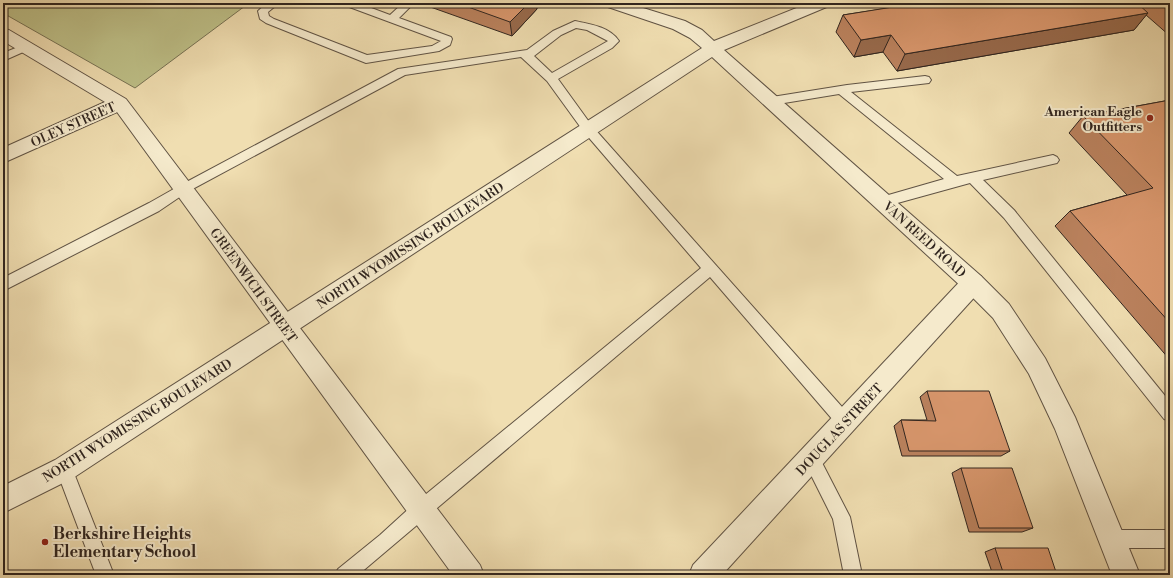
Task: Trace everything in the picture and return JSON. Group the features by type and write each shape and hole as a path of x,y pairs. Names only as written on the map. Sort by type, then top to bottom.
{"street":[{"name":"VAN REED ROAD","path":"610,3 679,25 696,34 973,283 1001,311 1037,366 1066,425 1126,575"},
{"name":"NORTH WYOMISSING BOULEVARD","path":"3,500 64,469 713,48 722,43 823,3"},
{"name":"GREENWICH STREET","path":"3,34 120,103 420,510 470,575"},
{"name":"OLEY STREET","path":"3,156 120,103"},
{"name":"DOUGLAS STREET","path":"704,575 973,283"}],"lane":[{"path":"274,3 264,11 264,17 270,21 366,59 435,49 446,43 447,40 348,3"},
{"path":"392,19 409,3"},
{"path":"526,56 557,33 575,24 590,27 609,36 614,41 608,46 551,78"},
{"path":"3,57 26,48"},
{"path":"3,285 154,207 183,189 402,72 524,53 551,78 588,129 845,422"},
{"path":"772,101 841,90 925,80"},
{"path":"841,90 955,181"},
{"path":"883,202 955,181 1053,160"},
{"path":"972,177 1009,214 1170,414"},
{"path":"344,575 711,268"},
{"path":"810,460 841,517 853,575"},
{"path":"64,469 105,575"},
{"path":"1111,539 1170,539"}],"green space":[{"path":"3,3 249,3 135,88 3,13"}],"building":[{"path":"457,3 529,3 510,22"},
{"path":"918,3 1137,3 1148,13 905,54 891,35 861,40 843,15"},
{"path":"1170,100 1170,323 1070,211 1153,188 1083,116"},
{"path":"927,391 989,391 1010,451 909,451 901,420 936,421"},
{"path":"961,468 1012,468 1033,528 979,528"},
{"path":"995,548 1048,548 1057,575 1004,575"}],"place":[{"name":"American Eagle Outfitters","path":"1150,118"},
{"name":"Berkshire Heights Elementary School","path":"45,542"}]}
